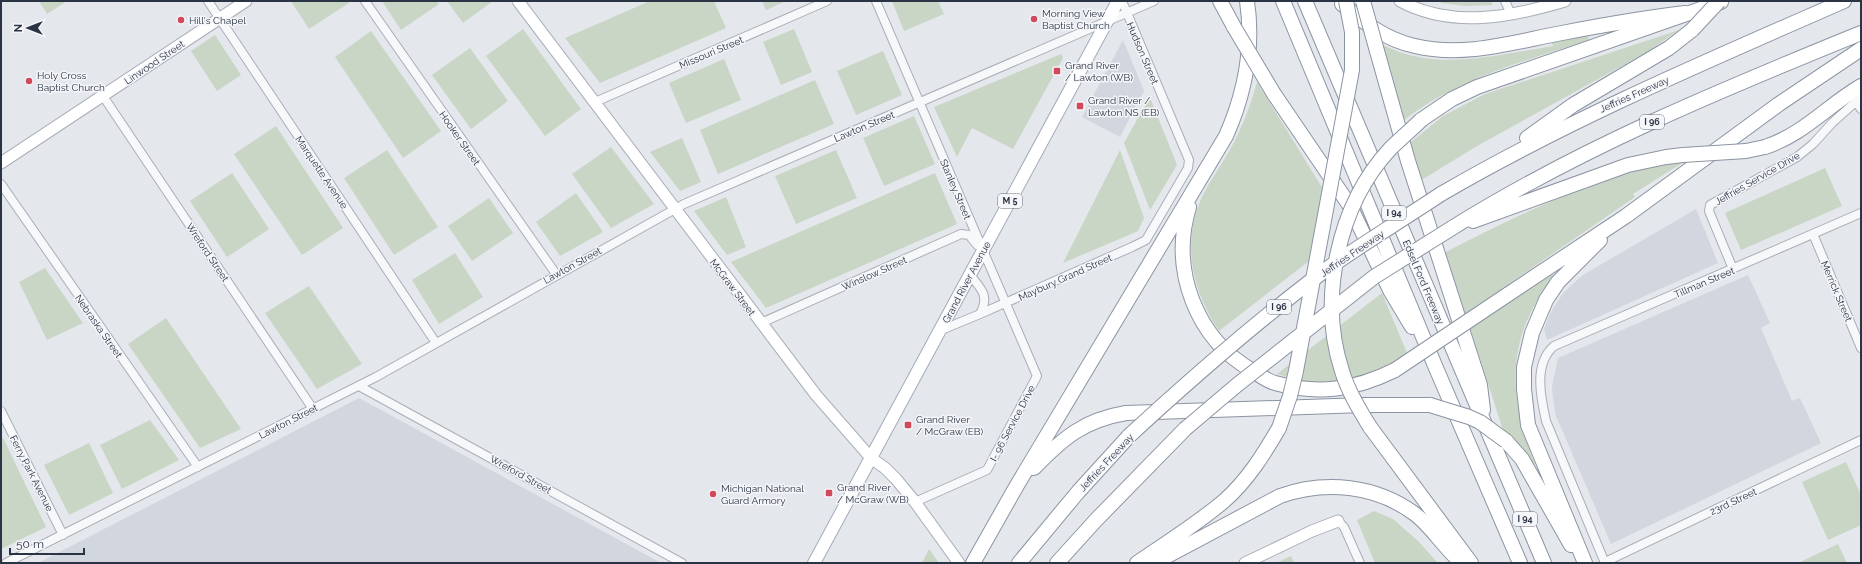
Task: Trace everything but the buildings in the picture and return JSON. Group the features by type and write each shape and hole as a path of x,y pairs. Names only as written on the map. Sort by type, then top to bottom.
{"highway":[{"path":"1220,1 1274,94 1350,206 1391,292 1436,368"},
{"path":"973,563 1016,487 1226,136 1243,89 1247,73 1251,36 1247,1"},
{"name":"I 94","path":"1283,1 1436,368 1520,563"},
{"name":"Edsel Ford Freeway","path":"1305,1 1544,563"},
{"path":"1339,1 1359,18 1390,38 1414,46 1447,51 1478,49 1614,22 1685,13"},
{"path":"1137,563 1225,500 1249,474 1279,428 1290,396 1296,371 1352,70 1352,32 1346,1"},
{"path":"1363,1 1408,161 1480,385 1484,424"},
{"path":"1479,172 1573,105 1663,51 1692,30 1719,1"},
{"path":"1471,563 1370,427 1356,404 1342,372 1337,352 1332,315 1332,290 1336,259 1350,213 1368,179 1390,150 1421,120 1452,99 1477,87 1619,38 1685,13 1724,1"},
{"name":"Jeffries Freeway","path":"1019,563 1078,492 1129,436 1184,386 1270,313 1325,271 1441,194 1479,172 1598,110 1844,1"},
{"name":"I 96","path":"1057,563 1096,520 1185,429 1237,385 1374,277 1496,201 1613,140 1772,69 1861,33"},
{"path":"1198,184 1185,222 1183,261 1190,297 1199,316 1217,343 1238,363 1273,382 1308,389 1352,387 1380,378 1395,370 1626,216 1760,117 1861,49"},
{"path":"1452,228 1628,165 1666,157 1765,147 1789,138 1847,94 1861,86"},
{"path":"1586,563 1528,424 1524,390 1524,367 1532,333 1546,300 1558,282 1626,216"},
{"path":"1016,487 1056,445 1068,435 1094,421 1126,413 1364,405 1430,406 1469,417 1480,422 1506,442 1522,459 1581,563"},
{"path":"1154,563 1280,496 1295,490 1320,486 1348,488 1384,497 1415,514 1462,563"}],"main road":[{"name":"Grand River Avenue","path":"814,563 1118,1"}],"street":[{"name":"Marquette Avenue","path":"208,1 436,343"},
{"name":"Linwood Street","path":"1,163 246,1"},
{"name":"Hooker Street","path":"365,1 556,274"},
{"name":"McGraw Street","path":"518,1 816,395 871,458 885,468 915,502 959,563"},
{"name":"Missouri Street","path":"595,102 827,1"},
{"name":"Stanley Street","path":"876,1 1036,376"},
{"name":"Hudson Street","path":"1122,1 1189,160 1188,168 1148,236"},
{"name":"Lawton Street","path":"6,563 359,386 675,208 1154,1"},
{"path":"1400,1 1416,9 1442,16 1472,19 1540,9 1565,1"},
{"path":"1505,1 1511,14"},
{"name":"Wreford Street","path":"103,96 313,409"},
{"name":"Jeffries Service Drive","path":"1733,269 1709,211 1710,205 1797,157 1813,144 1832,123 1859,102"},
{"name":"Nebraska Street","path":"1,184 198,467"},
{"name":"Tillman Street","path":"1605,563 1546,421 1542,405 1541,380 1542,363 1548,351 1554,346 1861,213"},
{"name":"Winslow Street","path":"761,323 961,234 969,235 983,251"},
{"name":"Merrick Street","path":"1813,234 1861,348"},
{"name":"Maybury Grand Street","path":"939,331 1005,304 1132,247 1146,240 1148,236"},
{"path":"970,275 982,290 984,296 984,304 980,314"},
{"name":"I- 96 Service Drive","path":"915,502 988,470 1036,376"},
{"name":"Wreford Street","path":"359,386 682,563"},
{"name":"Ferry Park Avenue","path":"1,411 63,535"},
{"name":"23rd Street","path":"1605,563 1861,440"},
{"path":"1245,563 1312,531 1338,521 1344,527 1360,563"}],"shaded area":[{"path":"1123,40 1144,91 1120,137 1082,117"},
{"path":"1696,209 1718,263 1547,340 1544,329 1551,312 1563,293 1583,275"},
{"path":"1748,275 1770,323 1761,328 1792,401 1800,398 1821,443 1611,544 1556,416 1552,386 1558,358"},
{"path":"359,398 661,563 38,563"}],"green space":[{"path":"39,1 67,1 47,14"},
{"path":"291,1 347,1 349,3 309,29"},
{"path":"382,1 436,1 439,4 401,30"},
{"path":"447,1 493,1 463,23"},
{"path":"650,1 714,1 726,28 600,83 565,38"},
{"path":"762,1 786,1 766,10"},
{"path":"892,1 938,1 944,14 904,31"},
{"path":"1440,1 1491,1 1493,5 1465,6 1441,3"},
{"path":"523,29 581,109 545,136 486,56"},
{"path":"794,29 812,72 781,85 763,42"},
{"path":"1679,30 1647,52 1477,146 1420,181 1410,143 1443,116 1485,94"},
{"path":"371,31 441,131 403,158 335,57"},
{"path":"215,35 241,75 217,91 191,51"},
{"path":"1588,35 1589,40 1492,72 1469,82 1424,106 1403,121 1381,44 1402,53 1423,58 1444,60 1488,57 1553,46 1552,43"},
{"path":"470,48 508,101 471,129 432,75"},
{"path":"883,51 902,95 856,115 837,71"},
{"path":"1061,54 1063,58 1013,149 972,128 957,157 934,107"},
{"path":"724,59 741,100 686,123 669,83"},
{"path":"815,80 834,124 718,174 700,130"},
{"path":"1257,82 1323,189 1309,261 1219,331 1210,317 1197,286 1191,254 1191,237 1199,204 1205,191 1233,145 1248,110"},
{"path":"1151,100 1177,165 1150,210 1124,143 1147,102"},
{"path":"914,116 935,164 884,186 863,138"},
{"path":"276,126 343,228 302,255 234,154"},
{"path":"682,138 701,182 680,191 650,152"},
{"path":"611,147 654,204 611,228 572,174"},
{"path":"387,150 438,227 394,255 344,178"},
{"path":"836,150 857,198 796,224 775,176"},
{"path":"1120,150 1144,218 1138,231 1063,263"},
{"path":"1682,163 1633,194 1635,197 1465,314 1444,253 1521,215 1596,182 1637,169"},
{"path":"1825,168 1842,206 1741,250 1725,213"},
{"path":"232,173 269,229 227,257 190,201"},
{"path":"935,173 957,224 766,308 731,262"},
{"path":"576,193 603,232 560,256 536,222"},
{"path":"726,197 746,247 727,255 694,211"},
{"path":"489,198 513,233 472,261 448,226"},
{"path":"455,253 483,297 439,324 412,280"},
{"path":"45,268 83,323 47,340 19,282"},
{"path":"1551,272 1553,276 1534,306 1524,329 1516,367 1518,406 1522,425 1535,464 1532,464 1511,436 1503,430 1470,328"},
{"path":"309,286 362,364 317,389 265,313"},
{"path":"1382,293 1407,353 1374,371 1338,381 1308,382 1277,374"},
{"path":"166,318 241,429 200,448 128,344"},
{"path":"150,420 179,460 122,489 100,445"},
{"path":"3,438 46,527 1,549 1,439"},
{"path":"89,443 113,493 69,515 44,465"},
{"path":"1846,462 1861,495 1861,525 1828,540 1802,482"},
{"path":"1374,511 1393,519 1418,541 1438,563 1375,563 1357,520"},
{"path":"1838,544 1847,563 1798,563"},
{"path":"929,549 939,563 922,563"},
{"path":"1291,556 1294,563 1276,563"}],"place":[{"name":"Morning View Baptist Church","path":"1034,19"},
{"name":"Hill's Chapel","path":"181,20"},
{"name":"Grand River / Lawton (WB)","path":"1057,71"},
{"name":"Holy Cross Baptist Church","path":"29,81"},
{"name":"Grand River / Lawton NS (EB)","path":"1080,106"},
{"name":"Grand River / McGraw (EB)","path":"908,425"},
{"name":"Grand River / McGraw (WB)","path":"829,493"},
{"name":"Michigan National Guard Armory","path":"713,494"}]}
